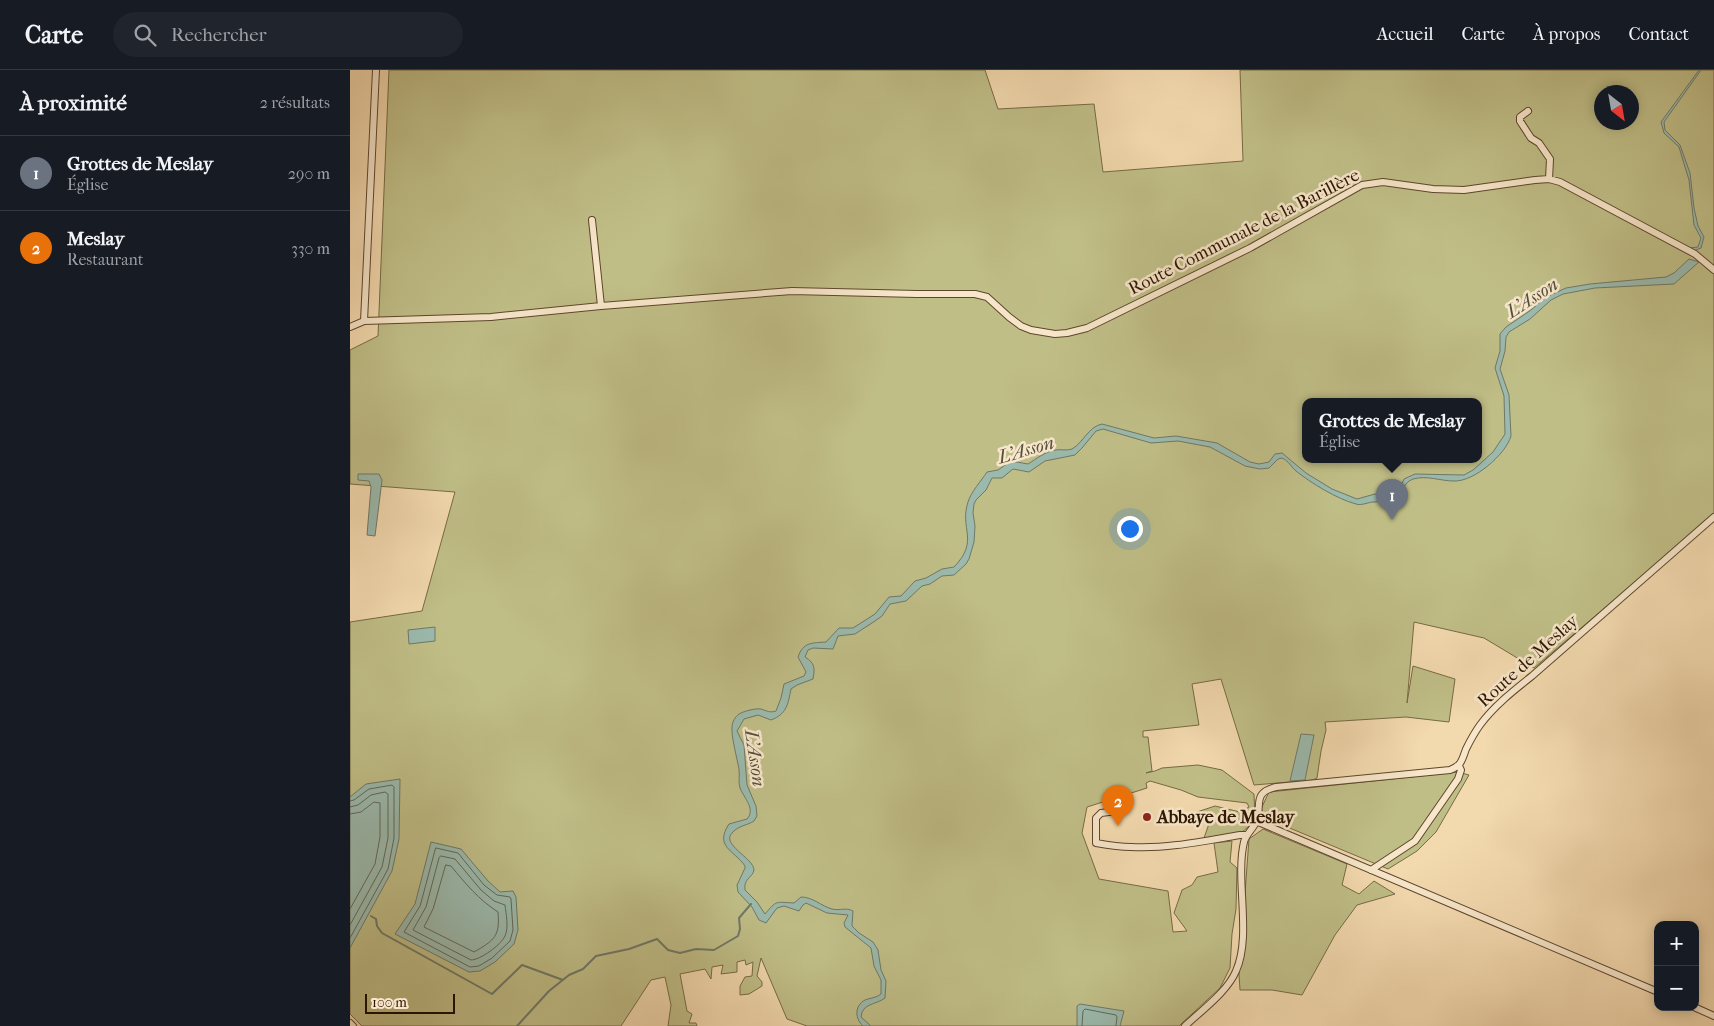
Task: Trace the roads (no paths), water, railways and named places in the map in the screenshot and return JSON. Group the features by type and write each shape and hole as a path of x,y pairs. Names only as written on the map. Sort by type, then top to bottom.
{"street":[{"path":"350,327 364,321 376,70"},
{"path":"1528,111 1520,117 1520,121 1531,138 1540,143 1550,159 1549,179"},
{"name":"Route Communale de la Barillère","path":"364,321 491,317 792,291 974,294 986,297 1022,326 1042,332 1067,334 1087,328 1250,248 1362,185 1383,182 1433,189 1464,190 1549,179 1560,182 1695,254 1714,270"},
{"path":"592,220 601,306"},
{"name":"Route de Meslay","path":"1371,870 1414,841 1458,779 1461,770 1459,766 1464,759 1466,749 1481,725 1505,698 1714,517"},
{"path":"1185,1026 1228,984 1236,970 1242,949 1242,862 1247,835 1256,821 1259,800 1262,794 1270,788 1450,770 1459,766"},
{"path":"1124,810 1101,813 1096,818 1096,844 1132,848 1154,847 1185,844 1240,834 1247,835"},
{"path":"1256,821 1654,990"},
{"path":"1699,1009 1714,1016"},
{"path":"350,1023 354,1026"}],"water":[{"path":"1699,70 1701,70 1664,122 1665,130 1680,145 1690,173 1694,208 1698,226 1704,237 1701,248 1693,251 1689,248 1698,247 1701,238 1694,225 1689,180 1679,147 1664,133 1661,122"},
{"path":"1689,259 1699,262 1674,284 1595,288 1563,294 1551,300 1530,319 1509,332 1506,337 1505,351 1500,369 1509,395 1511,436 1503,451 1480,472 1462,480 1413,479 1406,484 1397,498 1390,502 1358,504 1349,502 1317,485 1296,471 1282,458 1278,459 1269,468 1260,469 1245,466 1210,447 1178,441 1151,443 1103,429 1096,431 1075,455 1045,461 1029,472 1013,469 1002,478 992,478 986,490 974,504 974,542 966,564 954,575 942,576 930,584 922,586 906,601 890,604 882,616 855,634 838,636 833,649 813,648 808,650 805,657 814,666 813,679 791,689 784,712 776,718 771,720 758,715 744,719 737,731 744,745 747,785 756,806 757,816 754,821 738,828 730,837 733,846 753,865 754,870 745,883 745,890 757,902 765,914 777,903 794,903 801,897 809,898 832,909 848,909 853,911 852,926 873,942 878,950 881,970 886,981 885,998 867,1007 862,1012 861,1017 871,1026 863,1026 860,1023 857,1009 865,1000 881,994 881,980 874,966 871,948 845,927 844,923 848,915 827,913 806,903 799,911 784,906 777,908 766,923 759,920 752,907 738,892 737,885 745,866 727,848 724,838 729,824 747,819 750,807 739,786 739,769 732,731 734,720 739,714 750,710 776,711 784,684 804,676 806,672 798,657 805,646 812,643 826,642 839,628 853,628 875,614 889,597 901,596 915,581 926,578 942,569 954,567 962,558 966,549 966,511 969,498 987,472 998,470 1011,461 1028,464 1049,452 1072,449 1093,428 1102,424 1154,438 1176,436 1217,443 1250,462 1259,464 1269,462 1275,454 1282,453 1306,473 1332,489 1357,499 1375,494 1386,498 1393,497 1398,492 1404,479 1415,474 1464,475 1473,470 1493,452 1505,434 1504,396 1495,368 1500,351 1500,334 1506,327 1546,297 1566,288 1666,277 1674,273"},
{"path":"358,474 379,474 382,480 375,536 367,535 371,487 369,481 358,480"},
{"path":"435,627 435,641 409,644 408,630"},
{"path":"1301,734 1314,735 1305,780 1290,781"},
{"path":"400,779 399,839 392,871 350,948 350,797 366,784"},
{"path":"431,842 461,849 500,892 513,891 516,897 518,930 514,944 495,962 480,971 469,972 395,934 415,904"},
{"path":"1080,1004 1124,1011 1120,1026 1077,1026 1077,1006"}],"waterway":[{"path":"517,1026 549,991 569,975 583,969 596,956 629,949 657,939 668,950 680,953 696,949 714,950 738,936 740,929 739,918 751,904"},
{"path":"371,916 376,919 377,926 382,933 492,994 522,965 563,980"}],"place":[{"name":"Grottes de Meslay","path":"1392,520"},
{"name":"Abbaye de Meslay","path":"1147,817"},
{"name":"Meslay","path":"1118,826"}],"water label":[{"name":"L'Asson","path":"1532,298"},
{"name":"L'Asson","path":"1026,450"},
{"name":"L'Asson","path":"755,758"}]}
